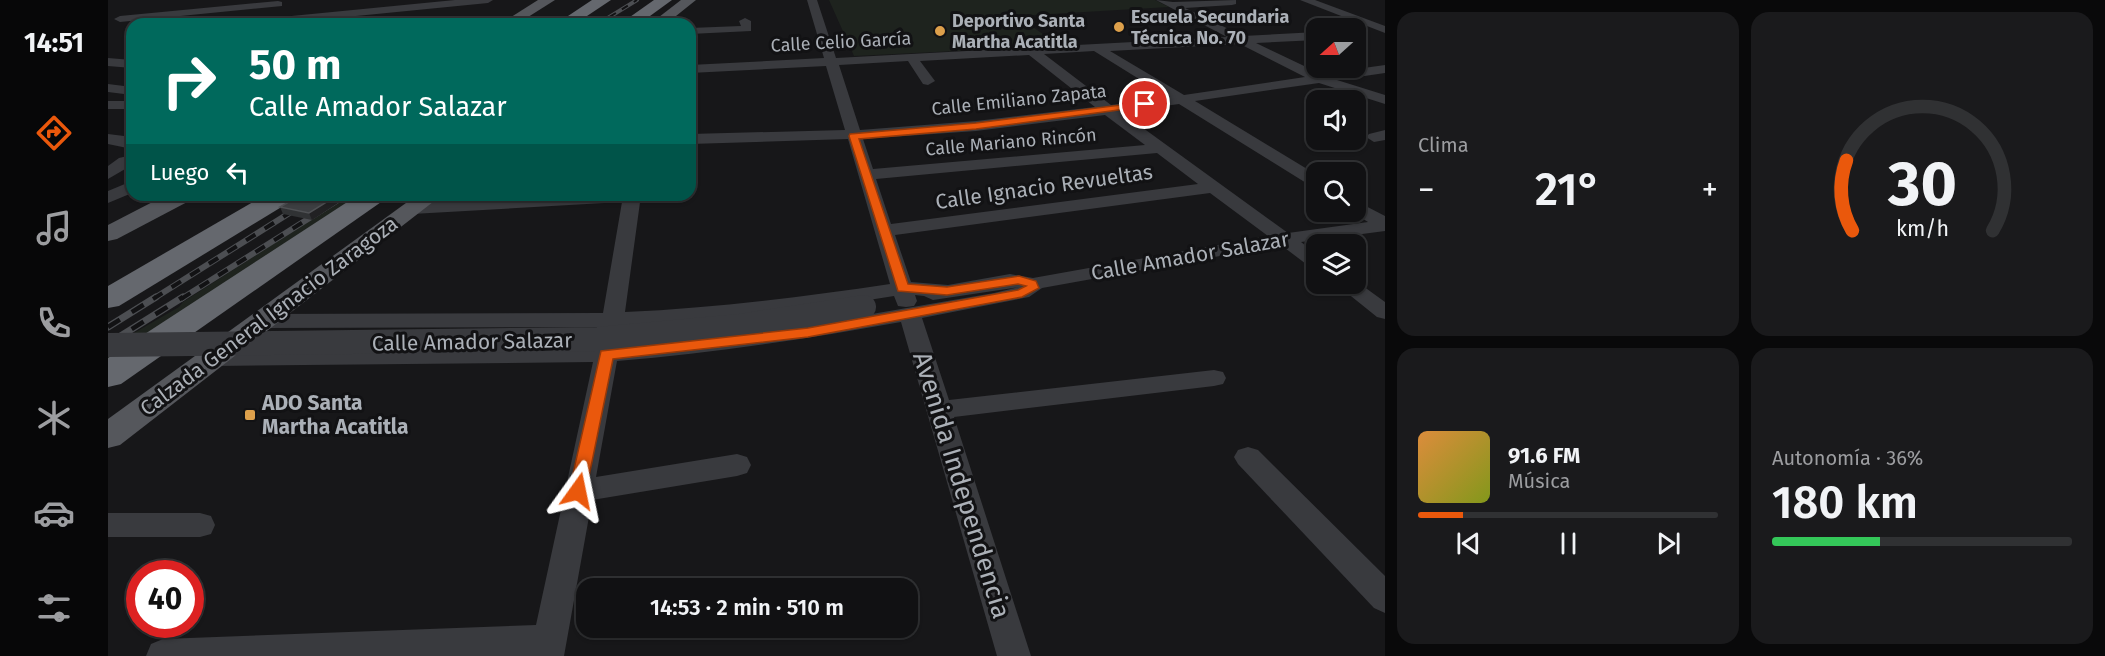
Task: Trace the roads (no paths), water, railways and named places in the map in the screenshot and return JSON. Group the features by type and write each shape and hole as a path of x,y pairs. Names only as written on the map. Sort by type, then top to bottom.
{"highway":[{"path":"574,18 603,0"},
{"path":"659,17 682,0"},
{"path":"108,299 274,201"},
{"name":"Calzada General Ignacio Zaragoza","path":"108,375 366,201"}],"main road":[{"path":"517,18 548,0"},
{"path":"659,17 689,0"},
{"path":"108,234 171,201"},
{"name":"Calzada General Ignacio Zaragoza","path":"108,436 422,202"}],"street":[{"path":"310,18 488,0"},
{"path":"471,18 502,0"},
{"name":"Avenida Independencia","path":"812,0 1014,656"},
{"path":"1305,0 1385,31"},
{"path":"273,18 283,2"},
{"path":"130,18 283,2"},
{"path":"1166,3 1232,2"},
{"path":"1166,3 1306,72"},
{"path":"108,13 131,6"},
{"path":"108,13 126,21"},
{"path":"120,19 126,18"},
{"path":"696,31 747,28 745,21"},
{"path":"1366,33 1385,31"},
{"name":"Calle Celio García","path":"696,69 1306,37"},
{"path":"1097,48 1306,175"},
{"path":"1032,51 1108,110 1306,254"},
{"path":"911,57 928,81"},
{"path":"108,62 126,64"},
{"name":"Calle Emiliano Zapata","path":"1366,72 1385,69"},
{"path":"108,77 126,78"},
{"path":"1318,78 1385,100"},
{"name":"Calle Emiliano Zapata","path":"696,139 853,136 976,126 1108,110 1318,78"},
{"path":"108,88 126,90"},
{"path":"108,99 126,102"},
{"path":"108,105 126,104"},
{"path":"108,139 126,141"},
{"name":"Calle Mariano Rincón","path":"866,175 1161,148"},
{"path":"108,175 126,161"},
{"path":"108,175 126,179"},
{"name":"Calle Ignacio Revueltas","path":"883,231 1212,187"},
{"path":"108,198 126,189"},
{"path":"422,202 457,201"},
{"path":"613,320 631,201"},
{"path":"1366,213 1385,225"},
{"name":"Calle Amador Salazar","path":"263,321 613,320 686,316 799,304 1022,294 1032,288 1032,284 1284,239 1385,225"},
{"path":"1360,294 1385,312"},
{"name":"Calle Amador Salazar","path":"108,345 598,339 739,326 906,301"},
{"name":"Calle Amador Salazar","path":"215,358 606,354 692,347 808,332 906,301"},
{"path":"163,656 548,649 606,354"},
{"path":"939,410 1214,378"},
{"path":"1248,457 1385,598"},
{"path":"578,491 737,465"},
{"path":"108,525 200,525"}],"railway":[{"path":"608,18 637,0"},
{"path":"153,299 308,201"},
{"path":"181,299 336,201"},
{"path":"108,327 156,297"},
{"path":"108,344 183,297"}],"place":[{"name":"Escuela Secundaria Técnica No. 70","path":"1119,27"},
{"name":"Deportivo Santa Martha Acatitla","path":"940,31"},
{"name":"ADO Santa Martha Acatitla","path":"250,415"}]}
